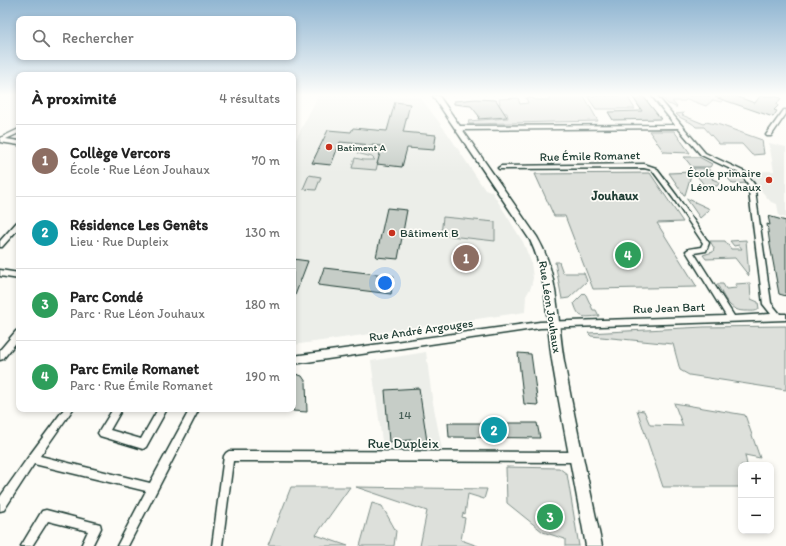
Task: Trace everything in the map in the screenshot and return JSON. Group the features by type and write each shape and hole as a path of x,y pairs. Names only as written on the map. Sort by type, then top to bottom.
{"street":[{"name":"Rue Léon Jouhaux","path":"454,121 540,248 547,273 553,324 594,546"},
{"path":"675,121 704,154 743,173 752,187 767,304 782,317"},
{"path":"769,135 779,121"},
{"path":"458,128 679,126"},
{"path":"0,140 16,132"},
{"path":"0,140 16,143"},
{"name":"Rue Émile Romanet","path":"501,168 647,166 656,170 706,243 704,249 689,251 731,318"},
{"path":"0,245 16,227"},
{"path":"0,273 16,276"},
{"name":"Rue Jean Bart","path":"553,324 782,317"},
{"name":"Rue André Argouges","path":"296,360 528,326 553,324"},
{"path":"0,356 16,337"},
{"path":"0,506 67,412"},
{"path":"116,412 103,433 143,444 161,412"},
{"path":"122,546 193,412"},
{"name":"Rue Dupleix","path":"217,546 229,456 577,457"},
{"path":"32,459 152,488"},
{"path":"26,546 46,515 96,528 86,546"}],"shaded area":[{"path":"305,121 439,121 485,190 492,192 523,242 531,262 533,278 531,287 526,296 525,312 296,345 296,139"},
{"path":"468,121 577,121 469,124"},
{"path":"688,121 698,121 704,124 706,122 720,125 762,140 764,154 752,155 742,144 719,144 704,127 696,127"},
{"path":"649,131 674,131 690,153 664,152"},
{"name":"École primaire Léon Jouhaux","path":"769,143 786,147 786,218 779,216 777,204 771,202 745,172 774,171"},
{"path":"361,144 382,146 376,170 352,168 355,158 375,160 372,157 357,153"},
{"path":"684,157 699,157 712,164 710,167 692,167"},
{"path":"693,168 705,168 710,170 714,174 712,179 720,182 717,186 705,186 694,172 696,172"},
{"path":"692,172 685,195 684,195 669,173"},
{"path":"650,173 683,222 657,223 697,287 593,289 565,216 554,216 535,174"},
{"path":"742,173 748,183 733,184 724,174"},
{"path":"309,175 321,177 316,190 303,189"},
{"path":"686,198 708,208 709,210 700,218"},
{"path":"443,217 495,222 495,241 441,235"},
{"path":"746,240 749,276 735,258 706,259 703,255 713,252 714,248 710,241 725,241 731,249 742,249 739,245 734,246 730,241"},
{"path":"555,262 559,262 563,273 584,273 587,281 569,298 562,299"},
{"path":"750,283 751,299 758,302 759,309 755,311 741,311 732,307 725,299 717,284 723,284 726,289 737,288 735,284"},
{"path":"584,293 593,310 596,310 599,316 585,317 580,315 578,312 574,303"},
{"path":"786,326 786,390 689,375 680,370 673,344 591,336 588,333 704,327"},
{"path":"426,352 432,398 442,449 383,448 371,361"},
{"path":"674,403 745,415 760,458 745,455 746,462 738,462 738,487 663,487 637,410 644,411 650,425 683,426"},
{"path":"506,467 559,468 567,474 579,546 565,546 565,539 543,532 507,503"},
{"path":"291,487 350,487 316,535 348,546 268,546"},
{"path":"356,487 487,489 484,499 468,494 465,514 463,513 462,517 465,518 461,540 478,546 420,546 427,511"},
{"path":"372,503 382,506 396,531 394,546 360,546"}],"building":[{"path":"390,121 406,121 403,132 436,135 434,150 407,148 402,167 377,164 382,146 340,142 331,165 312,163 328,130 351,132 353,128 387,131"},
{"name":"Bâtiment B","path":"387,208 407,210 398,259 376,257"},
{"path":"768,216 786,221 786,296 779,294 767,224 770,225"},
{"path":"296,259 308,261 296,293"},
{"path":"324,268 394,276 391,294 318,285"},
{"path":"518,353 531,354 538,405 524,404"},
{"path":"296,374 302,376 306,382 307,412 296,411"},
{"path":"419,388 428,448 412,448 411,440 389,442 385,390"},
{"path":"448,423 537,423 540,438 449,437"}],"place":[{"name":"Batiment A","path":"329,147"},
{"name":"École primaire Léon Jouhaux","path":"769,180"},
{"name":"Bâtiment B","path":"392,233"},
{"name":"Parc Emile Romanet","path":"628,255"},
{"name":"Collège Vercors","path":"466,258"},
{"name":"Résidence Les Genêts","path":"494,430"},
{"name":"Parc Condé","path":"550,517"}],"district":[{"name":"Jouhaux","path":"615,195"}]}
